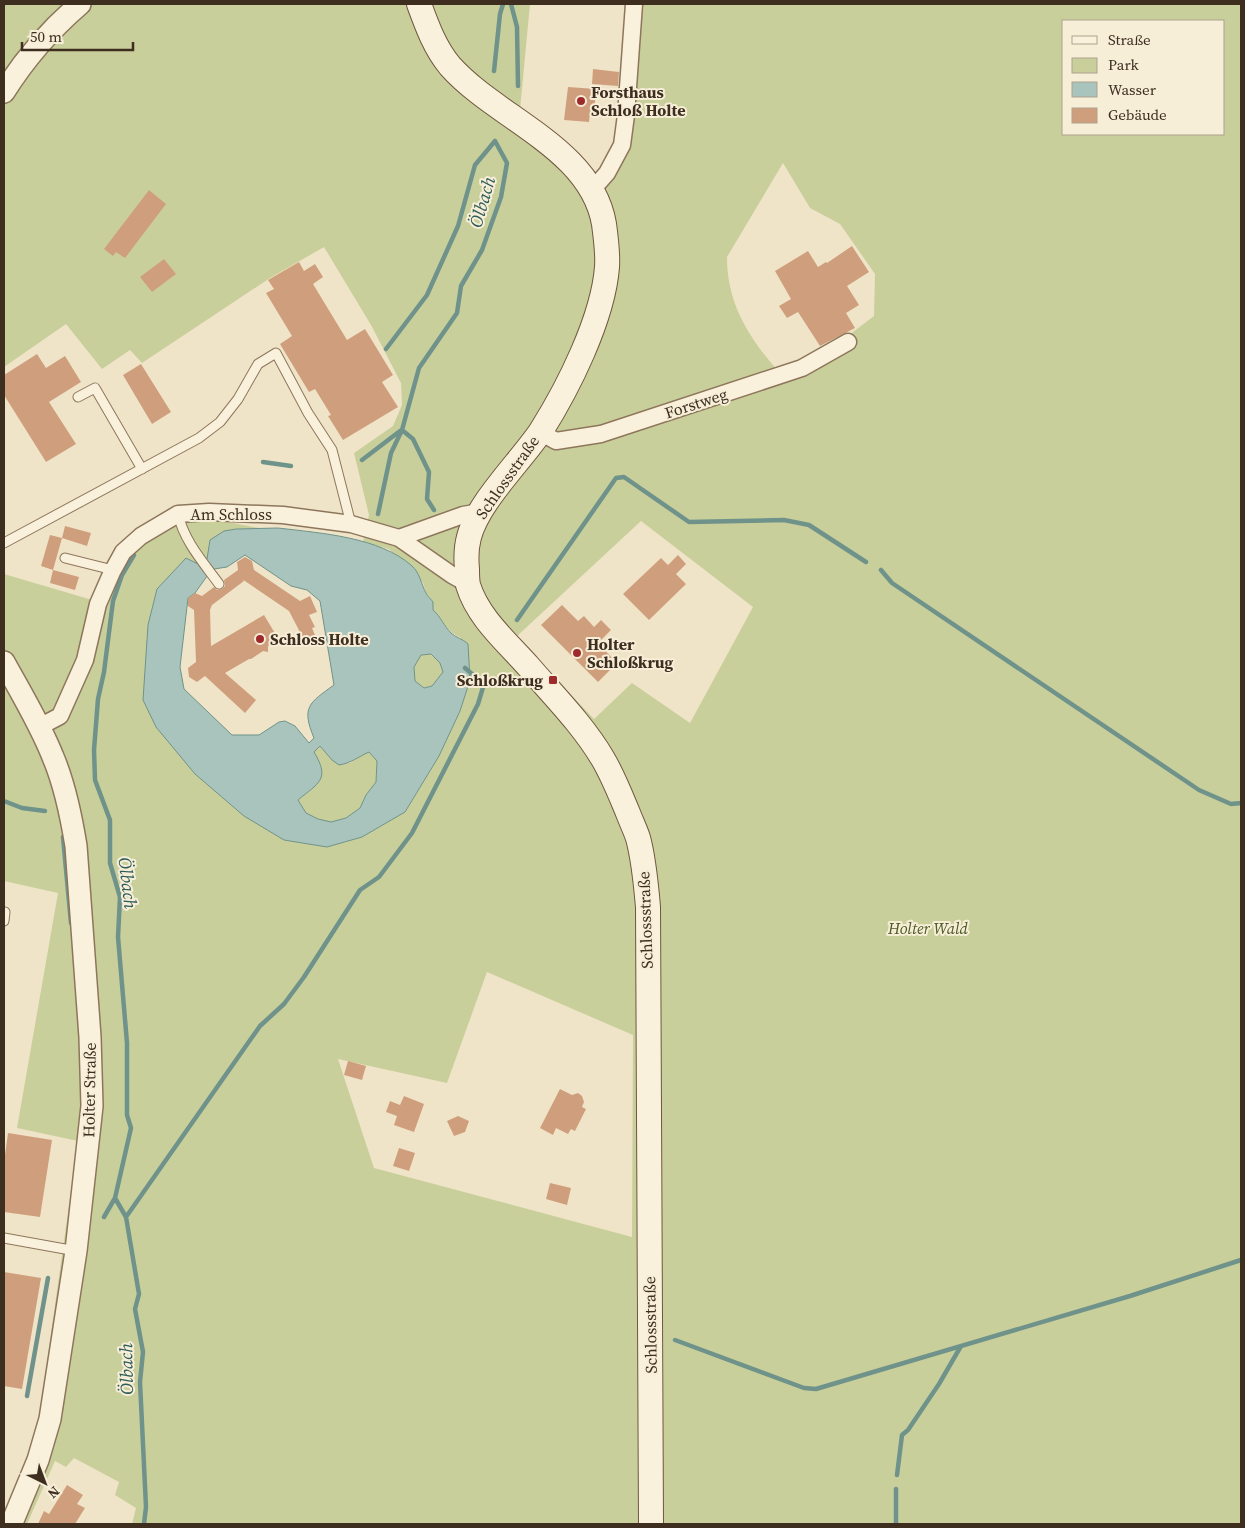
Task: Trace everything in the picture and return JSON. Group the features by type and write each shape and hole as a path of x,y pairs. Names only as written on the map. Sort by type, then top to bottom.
{"main road":[{"name":"Schlossstraße","path":"419,4 429,33 450,65 478,93 551,145 579,172 592,190 604,220 607,243 607,268 603,291 571,380 540,432 480,512 469,536 466,558 468,584 476,603 498,634 573,717 602,757 617,785 637,836 645,872 648,916 651,1524"}],"street":[{"path":"4,92 18,70 69,13 80,4"},
{"path":"592,190 608,173 622,145 634,4"},
{"name":"Forstweg","path":"540,432 556,442 601,434 802,368 848,342"},
{"name":"Am Schloss","path":"39,727 60,716 85,660 98,604 123,552 141,536 178,514 209,512 283,515 351,524 399,538 468,584"},
{"path":"399,538 463,515 480,512"},
{"name":"Holter Straße","path":"4,662 53,756 64,785 73,824 90,1038 92,1106 76,1252 50,1419 38,1460 10,1524"}],"lane":[{"path":"4,543 199,438 220,422 238,399 258,364 276,353 308,413 332,450 351,524"},
{"path":"78,397 94,388 142,469"},
{"path":"178,514 181,527 192,546 219,584"},
{"path":"65,558 105,568 112,572"},
{"path":"4,912 4,921"},
{"path":"4,1238 76,1252"}],"green space":[{"name":"Holter Wald","path":"4,4 530,4 520,110 595,175 602,167 616,140 626,4 1241,4 1241,1524 132,1524 136,1508 115,1495 119,1482 74,1458 66,1467 55,1461 27,1524 4,1524 39,1419 78,1141 17,1128 58,893 4,881 4,574 106,604 128,555 166,527 200,520 223,521 259,528 236,529 210,540 207,560 200,565 143,700 284,840 327,847 362,837 405,812 439,756 460,711 470,680 468,664 460,637 448,629 433,610 433,602 426,593 423,583 389,549 363,542 369,515 354,453 393,426 402,405 401,383 371,325 324,247 270,278 142,363 130,350 102,369 66,324 4,367","holes":["783,163 810,208 840,224 875,274 874,316 845,338 779,372 758,346 742,319 731,290 727,257","641,521 753,607 690,723 632,683 594,719 516,637","487,972 633,1035 632,1237 374,1168 338,1059 447,1083"]},
{"path":"430,654 440,663 443,672 432,686 424,688 415,681 414,667 421,655"},
{"path":"320,746 332,760 350,763 369,752 377,761 376,782 366,795 360,808 346,818 331,822 318,819 306,813 298,800 320,780 322,775 321,768 314,752"}],"water":[{"path":"278,528 349,538 399,556 412,566 419,575 427,594 433,602 433,610 446,627 451,633 468,644 470,680 460,711 439,756 405,812 362,837 327,847 284,840 244,816 195,774 156,727 143,700 148,625 157,589 186,558 200,565 207,559 210,540 224,531","holes":["245,555 291,586 307,590 320,601 334,685 318,697 310,707 308,719 314,738 309,743 295,726 285,721 279,722 259,735 232,735 184,689 180,667 188,598 195,593 210,572 214,569 227,567","431,654 440,663 443,672 432,686 424,688 415,681 414,667 421,655","320,746 339,765 369,752 377,761 376,782 366,795 360,808 346,818 331,822 318,819 306,813 298,800 316,785 322,775 319,761 314,752"]}],"building":[{"path":"593,69 619,72 618,86 592,84"},
{"name":"Forsthaus Schloß Holte","path":"568,87 596,89 594,113 590,113 589,122 564,120"},
{"path":"149,190 166,204 125,258 116,252 113,256 104,249"},
{"path":"852,246 869,272 847,286 859,305 846,313 855,328 820,346 798,312 787,318 779,306 791,299 775,271 808,251 818,267"},
{"path":"164,259 176,274 152,292 140,277"},
{"path":"299,262 304,271 315,264 323,277 313,284 347,340 365,329 393,375 382,382 398,407 343,440 328,416 331,415 315,389 309,392 280,344 292,336 266,293 274,289 268,280"},
{"path":"37,354 46,368 65,356 81,382 49,402 76,444 46,462 4,395 4,375"},
{"path":"141,364 171,412 152,424 123,375"},
{"path":"65,526 91,533 87,546 62,538"},
{"path":"50,535 62,538 53,570 41,566"},
{"path":"678,555 686,564 676,574 686,584 649,620 623,594 661,558 668,565"},
{"path":"245,557 252,561 254,570 300,601 310,596 317,612 309,615 315,627 312,628 315,635 304,640 289,611 242,579 244,581 212,605 210,610 211,646 264,615 279,640 268,646 268,652 263,651 225,673 256,700 245,713 205,676 197,682 189,677 188,668 196,662 194,610 188,606 188,598 195,593 202,596 214,587 217,590 222,589 225,586 224,580 238,570 237,562"},
{"path":"53,570 79,577 75,590 50,583"},
{"path":"562,605 578,621 584,616 594,627 601,620 611,630 598,643 617,663 598,682 541,625"},
{"path":"348,1061 366,1066 362,1080 344,1075"},
{"path":"560,1089 572,1095 578,1093 582,1096 584,1102 582,1107 586,1109 575,1131 571,1129 568,1134 556,1128 553,1135 540,1128"},
{"path":"404,1096 424,1104 414,1132 394,1125 397,1116 386,1112 390,1101 400,1105"},
{"path":"458,1116 469,1121 465,1132 454,1136 447,1121"},
{"path":"8,1133 52,1140 40,1217 4,1212 4,1162"},
{"path":"399,1148 415,1153 409,1171 393,1166"},
{"path":"550,1183 571,1188 567,1205 546,1199"},
{"path":"4,1272 41,1278 22,1389 4,1386"},
{"path":"67,1485 83,1495 77,1504 85,1508 75,1524 38,1524 44,1511 49,1514"}],"waterway":[{"name":"Ölbach","path":"494,71 500,14 503,4"},
{"name":"Ölbach","path":"511,4 517,27 518,86"},
{"name":"Ölbach","path":"386,349 427,295 458,226 475,165 495,141 507,163 501,197 482,250 461,286 457,313 419,368 402,430 413,439 429,472 427,499 434,510"},
{"name":"Ölbach","path":"378,514 391,453 402,430"},
{"name":"Ölbach","path":"362,460 400,431"},
{"name":"Ölbach","path":"263,462 291,466"},
{"path":"517,620 616,478 624,477 689,522 784,520 809,525 866,562"},
{"name":"Ölbach","path":"126,1217 115,1198 131,1128 127,1115 127,1043 118,937 120,897 110,863 110,820 95,780 94,750 98,699 104,672 113,601 122,575 134,555"},
{"path":"881,570 892,583 1199,790 1231,804 1241,803"},
{"name":"Ölbach","path":"144,1524 146,1507 140,1382 143,1352 135,1309 139,1294 126,1217 260,1026 284,1004 304,977 360,890 379,877 412,833 478,704 484,684 465,668"},
{"path":"4,801 22,808 45,811"},
{"path":"63,837 71,923"},
{"path":"104,1217 115,1198"},
{"path":"675,1340 804,1388 816,1389 1130,1296 1241,1260"},
{"path":"27,1396 48,1278"},
{"path":"897,1475 902,1435 908,1430 939,1384 961,1346"},
{"path":"896,1489 896,1524"}],"place":[{"name":"Forsthaus Schloß Holte","path":"581,101"},
{"name":"Schloss Holte","path":"260,639"},
{"name":"Holter Schloßkrug","path":"577,653"},
{"name":"Schloßkrug","path":"553,680"}]}
